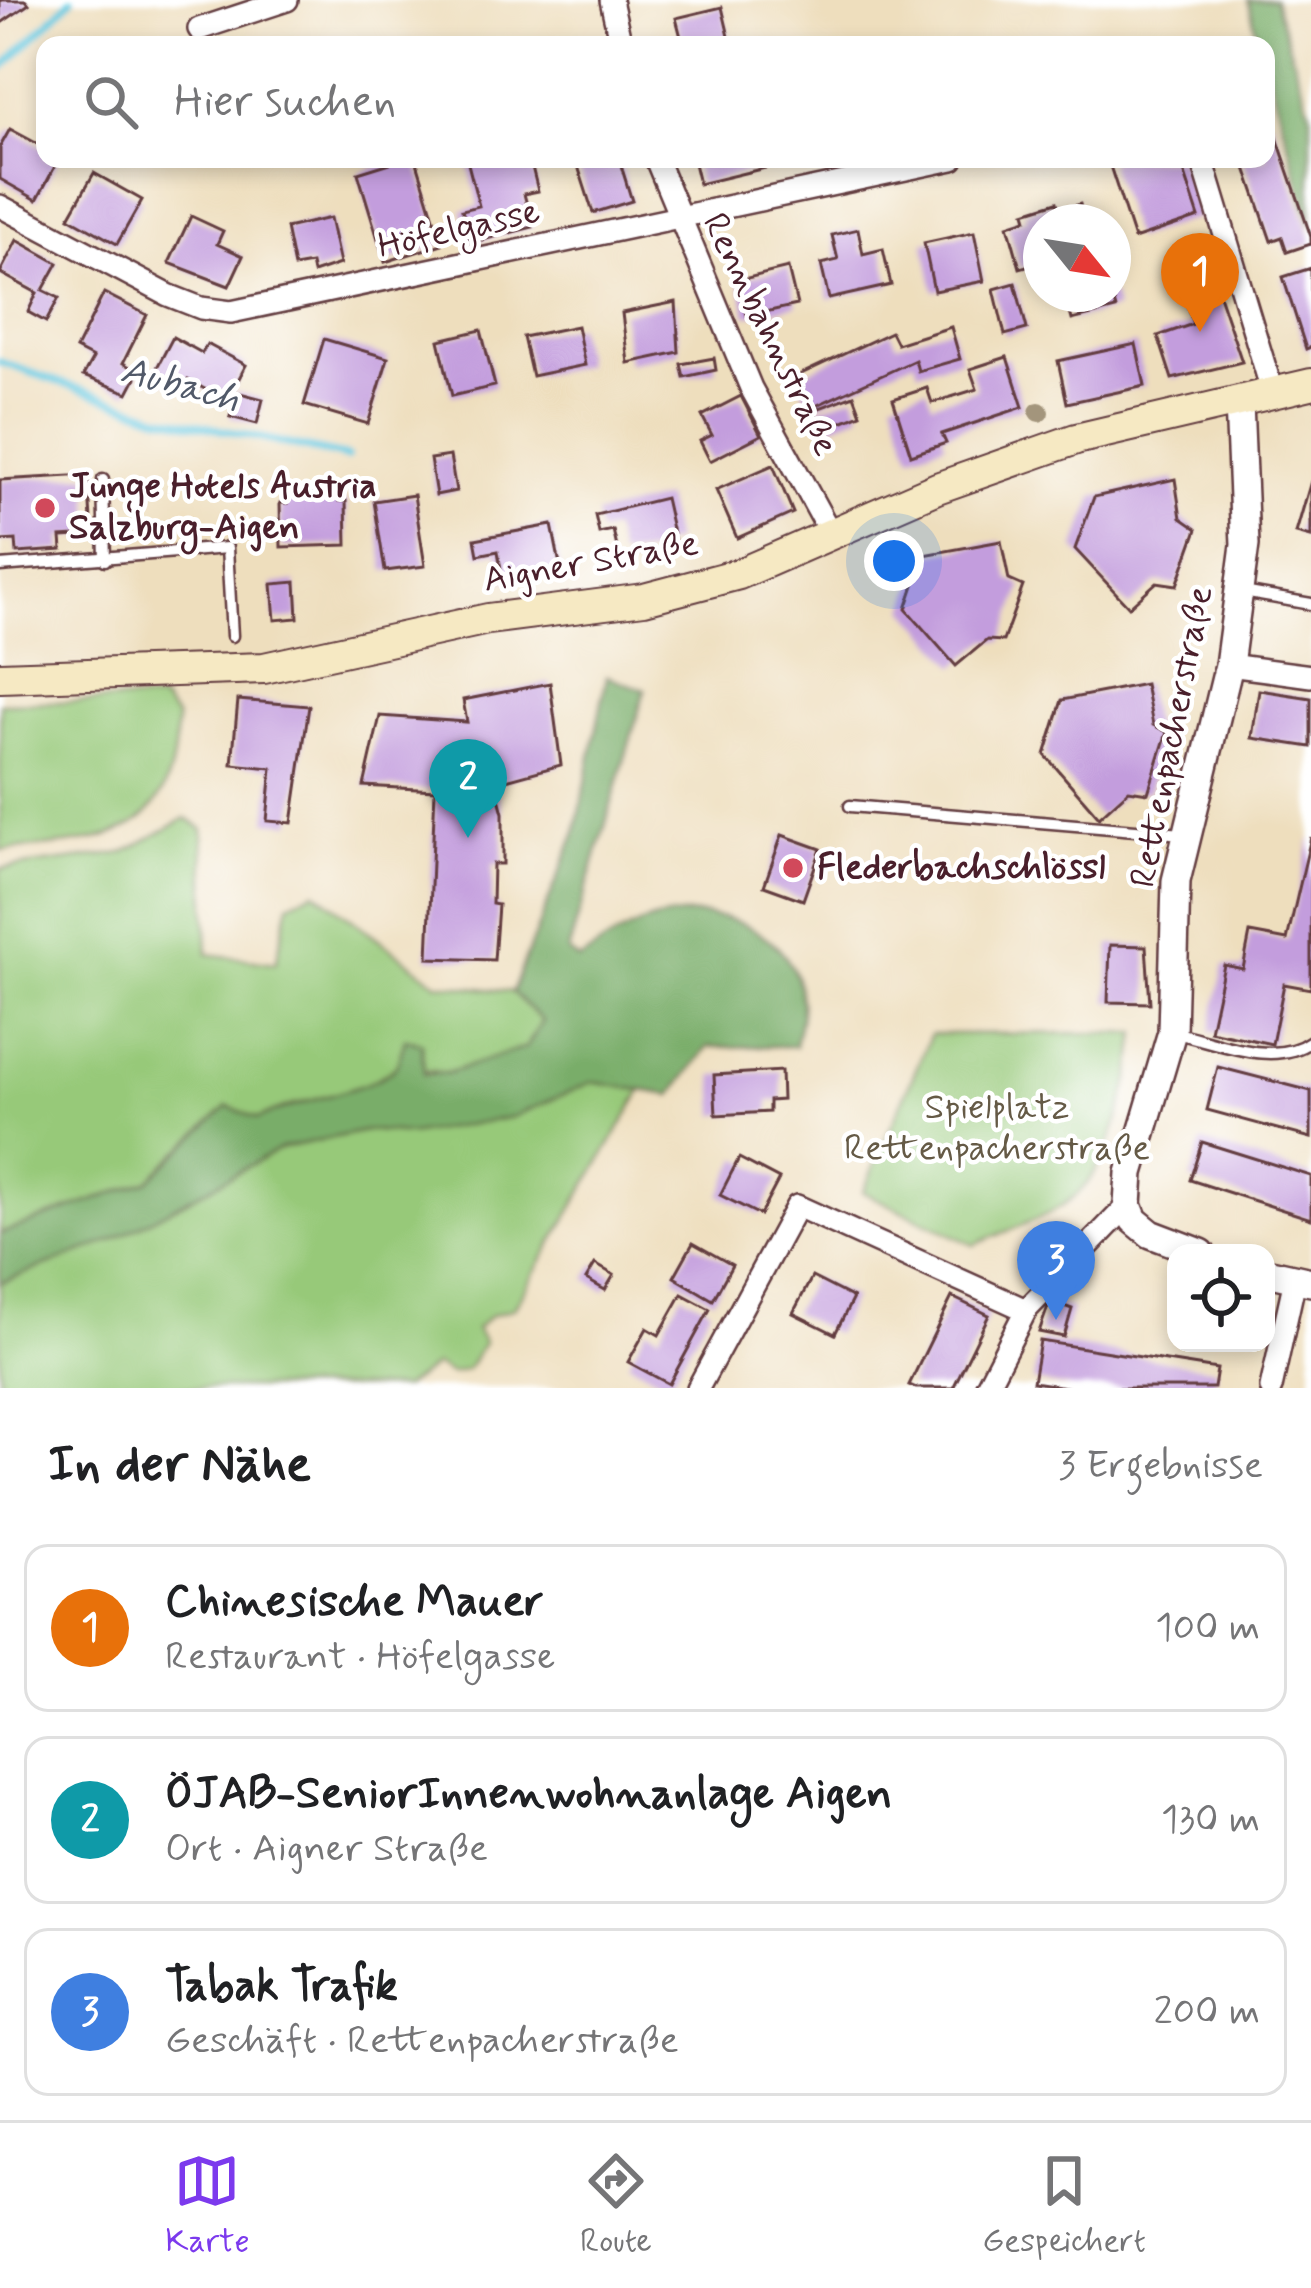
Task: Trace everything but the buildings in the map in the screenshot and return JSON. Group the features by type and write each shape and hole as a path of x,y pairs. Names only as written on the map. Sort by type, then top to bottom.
{"main road":[{"name":"Aigner Straße","path":"0,677 264,668 488,619 694,588 1024,456 1311,384"}],"street":[{"path":"199,29 286,0"},
{"path":"610,0 619,36"},
{"name":"Rennbahnstraße","path":"659,168 751,388 832,536"},
{"name":"Höfelgasse","path":"0,206 168,295 201,308 231,312 908,168"},
{"path":"1205,168 1273,394"},
{"name":"Rettenpacherstraße","path":"1128,1205 1130,1173 1172,1032 1176,881 1229,665 1245,545 1239,403"},
{"path":"1229,665 1311,676"},
{"path":"986,1388 1026,1310 1128,1205 1134,1220 1151,1234 1178,1244"},
{"path":"698,1388 797,1206 1026,1310"},
{"path":"1271,1388 1303,1281"}],"lane":[{"path":"103,480 105,560"},
{"path":"0,566 227,548 232,636"},
{"path":"1239,592 1311,604"},
{"path":"850,806 1186,834"},
{"path":"1172,1032 1272,1055 1296,1052 1311,1042"}],"green space":[{"path":"1248,0 1274,0 1311,114 1311,225 1275,97 1275,36 1258,36"},
{"path":"607,676 645,690 568,952 579,960 639,925 684,915 707,915 752,928 770,940 796,976 801,1017 795,1046 708,1047 672,1095 592,1082 512,1117 413,1134 369,1130 282,1148 113,1240 0,1283 0,1234 148,1181 228,1106 258,1119 372,1081 395,1067 405,1039 422,1043 424,1074 448,1073 527,1047 542,1021 512,992 576,832"},
{"path":"161,700 176,718 173,759 163,790 147,813 127,828 101,838 0,850 0,703"},
{"path":"186,818 203,829 208,954 276,963 289,903 315,891 437,983 512,992 542,1021 527,1047 448,1073 395,1067 364,1085 258,1119 228,1106 148,1181 0,1234 0,869 123,853"},
{"name":"Spielplatz Rettenpacherstraße","path":"1137,1033 1125,1096 1100,1164 1075,1196 1053,1211 974,1245 863,1192 931,1034"},
{"path":"592,1082 643,1089 514,1308 490,1316 476,1329 484,1343 467,1369 450,1374 435,1365 403,1388 0,1388 0,1283 14,1275 113,1240 282,1148 369,1130 413,1134 460,1125"}],"waterway":[{"name":"Aubach","path":"0,70 71,0"},
{"name":"Aubach","path":"0,362 158,416 347,457"}],"place":[{"name":"Chinesische Mauer","path":"1200,332"},
{"name":"Junge Hotels Austria Salzburg-Aigen","path":"45,508"},
{"name":"ÖJAB-SeniorInnenwohnanlage Aigen","path":"468,838"},
{"name":"Flederbachschlössl","path":"793,868"},
{"name":"Tabak Trafik","path":"1056,1320"}]}
